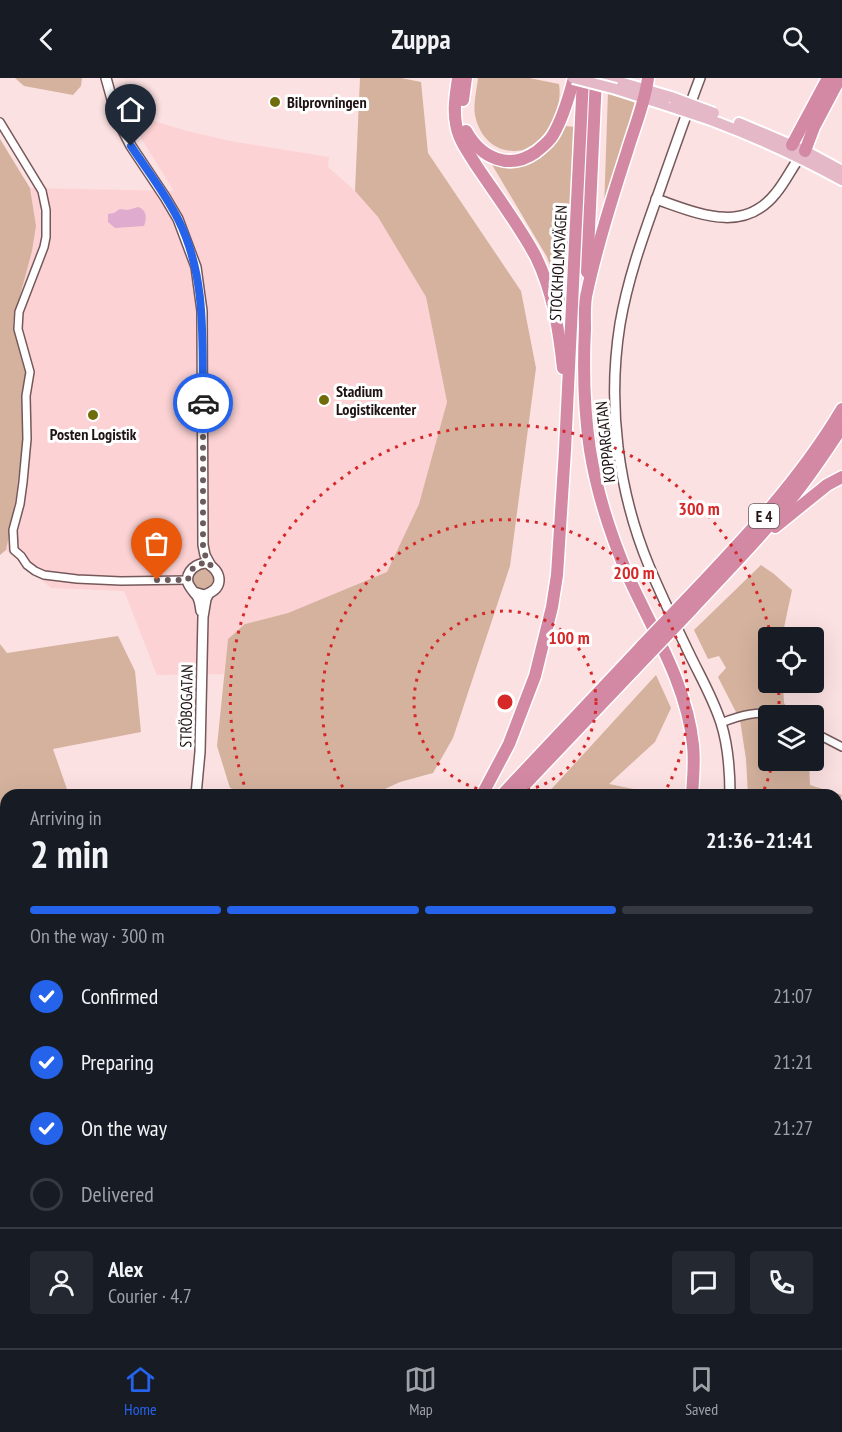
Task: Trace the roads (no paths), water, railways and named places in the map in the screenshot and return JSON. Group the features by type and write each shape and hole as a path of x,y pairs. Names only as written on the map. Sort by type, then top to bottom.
{"highway":[{"path":"458,78 455,110 460,136 536,256 548,286 560,336 567,404"},
{"path":"466,78 462,116 465,130 481,152 495,159 509,161 530,156 552,137 574,78"},
{"name":"STOCKHOLMSVÄGEN","path":"485,789 513,733 529,693 552,607 565,450 583,78"},
{"name":"STOCKHOLMSVÄGEN","path":"586,294 596,78"},
{"path":"797,152 828,78"},
{"path":"797,152 814,127 840,78"},
{"path":"646,89 586,294 584,392 595,476 613,539 678,684 688,716 693,745 693,789"},
{"name":"E 4","path":"689,605 802,469 842,409"},
{"name":"E 4","path":"508,789 689,605 744,553 802,485 842,427"},
{"path":"744,553 788,516 842,477"},
{"name":"E 4","path":"520,789 644,651"}],"main road":[{"path":"574,78 646,89 671,102 713,116 842,171"},
{"path":"606,78 617,85"},
{"path":"797,152 842,180"}],"street":[{"path":"106,78 118,121 131,146 178,219 195,267 202,311 203,545 211,566"},
{"name":"KOPPARGATAN","path":"700,78 632,270 620,325 615,395 618,441 625,486 639,540 721,723 729,767 730,789"},
{"path":"0,122 39,186 46,210 44,247 17,321 30,372 26,396 27,439 20,504 13,530 14,550 27,565 44,575 121,581 188,580"},
{"path":"656,198 707,216 733,218 749,213 766,204 775,194 786,177 797,152"},
{"path":"198,565 203,545"},
{"path":"207,563 211,566 215,569 219,580 217,586 204,595 194,592 188,580 190,572 198,565 207,563"},
{"name":"STRÖBOGATAN","path":"194,592 200,602 203,617"},
{"name":"STRÖBOGATAN","path":"197,789 200,752 203,617 209,593"},
{"path":"721,723 758,713"},
{"path":"824,738 842,747"}],"place":[{"name":"Bilprovningen","path":"275,102"},
{"name":"Stadium Logistikcenter","path":"324,400"},
{"name":"Posten Logistik","path":"93,415"}]}
